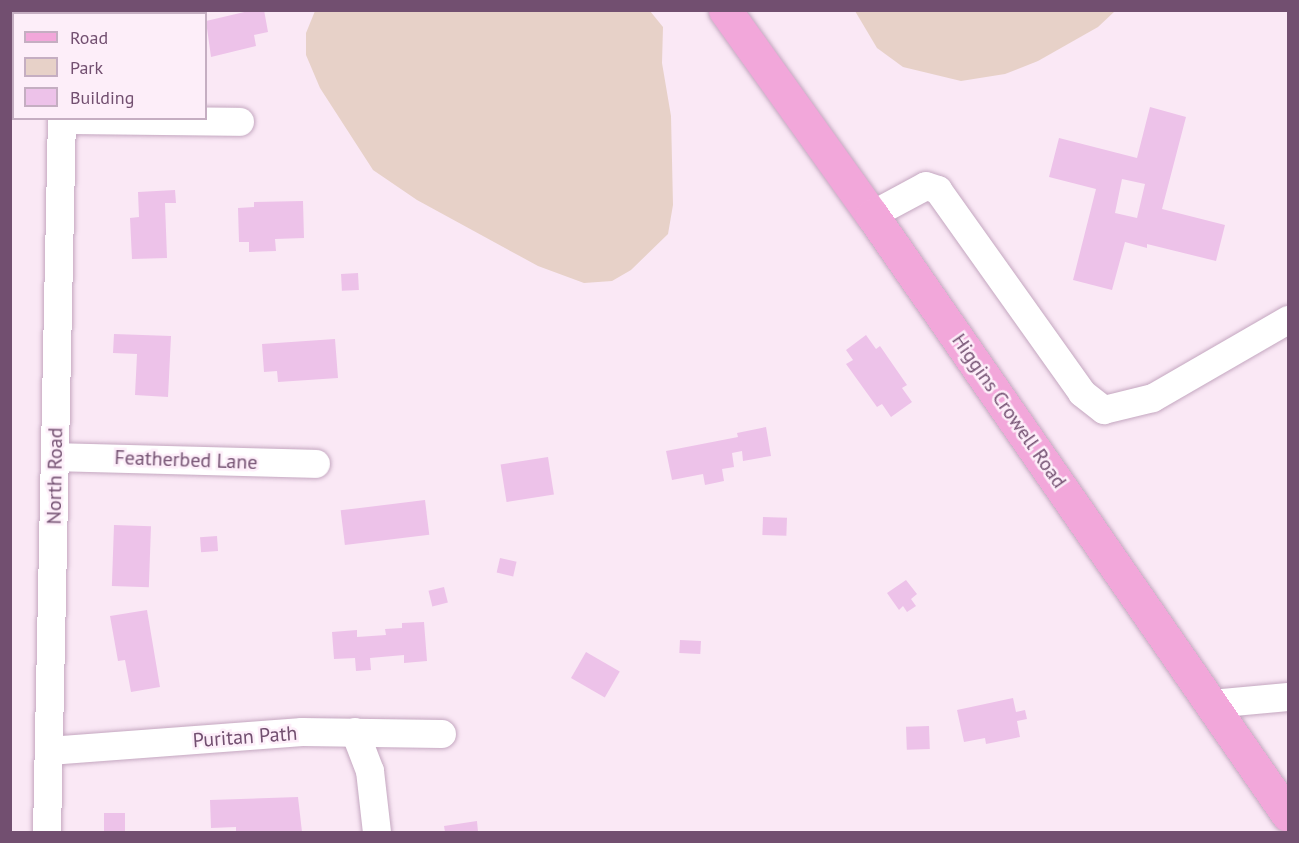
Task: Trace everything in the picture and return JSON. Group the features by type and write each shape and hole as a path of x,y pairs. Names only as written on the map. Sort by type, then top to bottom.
{"main road":[{"name":"Higgins Crowell Road","path":"725,10 872,214 1288,815"}],"street":[{"name":"North Road","path":"47,832 62,120"},
{"path":"121,120 240,122"},
{"path":"872,214 926,186 938,190 1082,393 1104,410 1153,398 1288,320"},
{"name":"Featherbed Lane","path":"56,456 316,464"},
{"path":"1212,705 1288,697"},
{"name":"Puritan Path","path":"49,751 302,732 442,734"},
{"path":"355,732 370,771 377,832"}],"green space":[{"path":"315,11 650,11 663,27 662,63 671,116 673,205 668,234 631,270 612,281 584,283 538,266 417,200 373,170 320,88 306,55 306,33"},
{"path":"855,11 1115,11 1098,27 1038,61 1005,74 961,81 903,67 877,48"}],"building":[{"path":"122,10 157,10 157,12 122,12"},
{"path":"253,10 264,10 268,32 254,35 256,46 211,57 207,21"},
{"path":"1150,107 1186,117 1162,209 1225,225 1216,261 1147,244 1147,248 1125,242 1112,290 1073,280 1096,189 1049,177 1059,138 1137,158","holes":["1122,179 1145,184 1137,218 1115,213"]},
{"path":"175,190 176,203 165,203 167,258 132,259 130,218 139,217 138,192"},
{"path":"303,201 304,238 275,239 276,251 249,252 249,242 239,242 238,208 254,207 254,202"},
{"path":"358,273 359,290 342,291 341,274"},
{"path":"114,334 171,336 168,397 135,395 137,354 113,353"},
{"path":"866,335 876,349 880,346 907,385 902,388 912,402 891,417 882,404 877,407 846,364 853,360 846,350"},
{"path":"335,339 338,378 278,382 277,371 264,372 262,344"},
{"path":"766,427 771,456 743,461 742,451 732,453 734,467 722,469 724,481 705,485 703,474 672,480 666,451 738,437 737,433"},
{"path":"548,457 554,495 507,502 501,465"},
{"path":"425,500 429,535 345,545 341,510"},
{"path":"763,517 787,518 786,536 762,535"},
{"path":"114,525 151,526 149,587 112,586"},
{"path":"217,536 218,551 201,552 200,537"},
{"path":"500,558 517,562 513,576 497,573"},
{"path":"906,580 917,594 911,599 916,606 907,612 903,606 899,610 887,593"},
{"path":"444,587 448,603 432,606 428,591"},
{"path":"147,610 160,687 131,692 125,660 118,661 110,616"},
{"path":"424,622 427,661 404,663 404,655 370,658 371,670 356,671 355,658 334,659 332,632 357,630 357,637 386,635 385,629 402,628 402,623"},
{"path":"680,640 701,641 700,654 679,653"},
{"path":"586,652 620,672 605,697 571,678"},
{"path":"1013,698 1016,712 1025,710 1027,719 1017,721 1020,737 986,744 985,738 964,742 957,710"},
{"path":"929,726 930,749 907,750 906,727"},
{"path":"298,797 302,832 236,832 236,827 211,828 210,800"},
{"path":"104,813 125,813 125,832 104,832"},
{"path":"477,821 478,832 445,832 444,826"}]}
